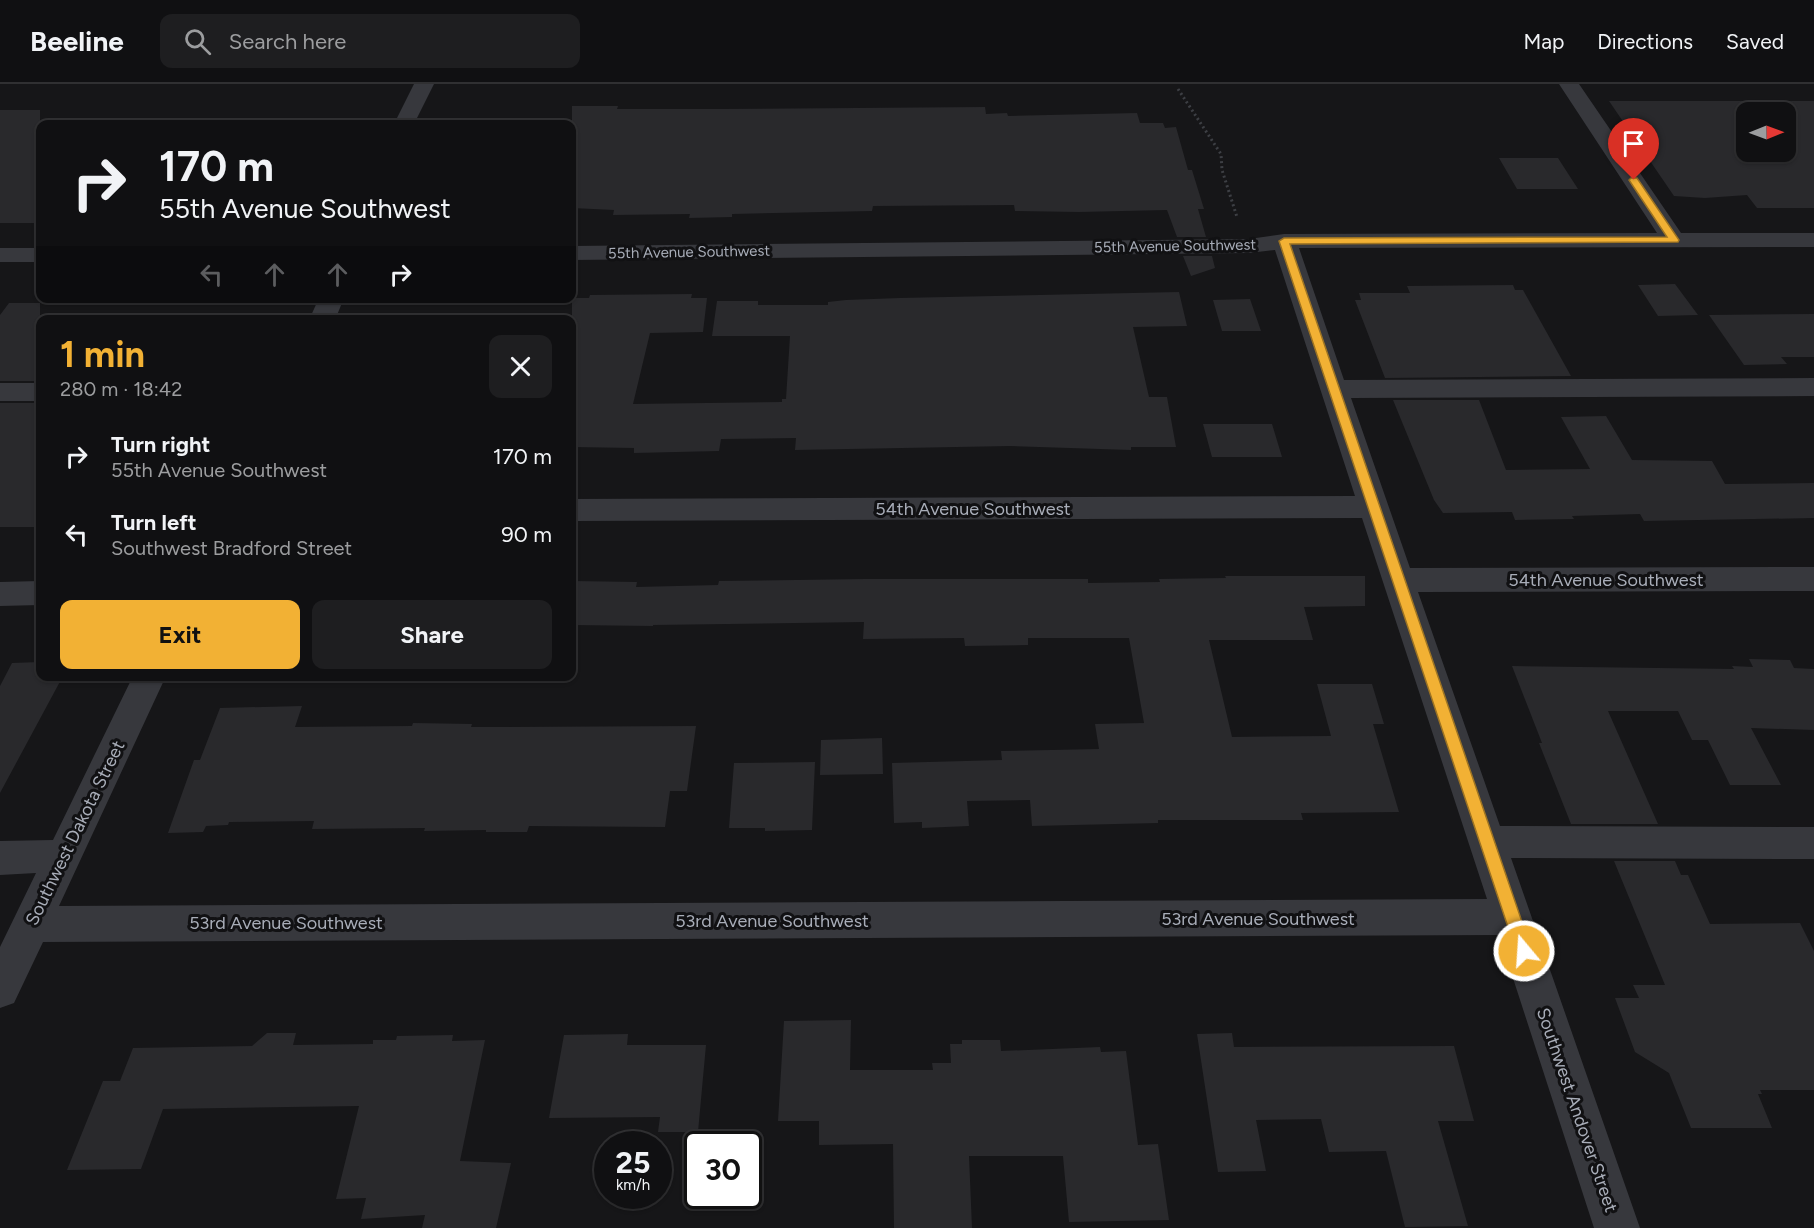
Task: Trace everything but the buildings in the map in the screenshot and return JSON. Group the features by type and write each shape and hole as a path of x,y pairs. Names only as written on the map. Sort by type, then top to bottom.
{"street":[{"path":"406,120 424,84"},
{"path":"1569,84 1674,240"},
{"name":"55th Avenue Southwest","path":"576,253 1249,246 1284,241 1814,240"},
{"name":"Southwest Andover Street","path":"1284,241 1617,1228"},
{"path":"0,255 36,255"},
{"path":"1334,389 1814,387"},
{"path":"0,393 36,392"},
{"name":"54th Avenue Southwest","path":"576,510 1374,507"},
{"name":"54th Avenue Southwest","path":"1399,580 1814,579"},
{"path":"0,594 36,593"},
{"name":"Southwest Dakota Street","path":"0,989 148,681"},
{"path":"1488,842 1814,843"},
{"path":"0,858 64,856"},
{"name":"53rd Avenue Southwest","path":"31,924 1513,917"}],"path":[{"path":"1178,89 1221,154 1222,170 1240,225"}],"route":[{"path":"1524,951 1284,241 1674,240 1634,180"}]}
